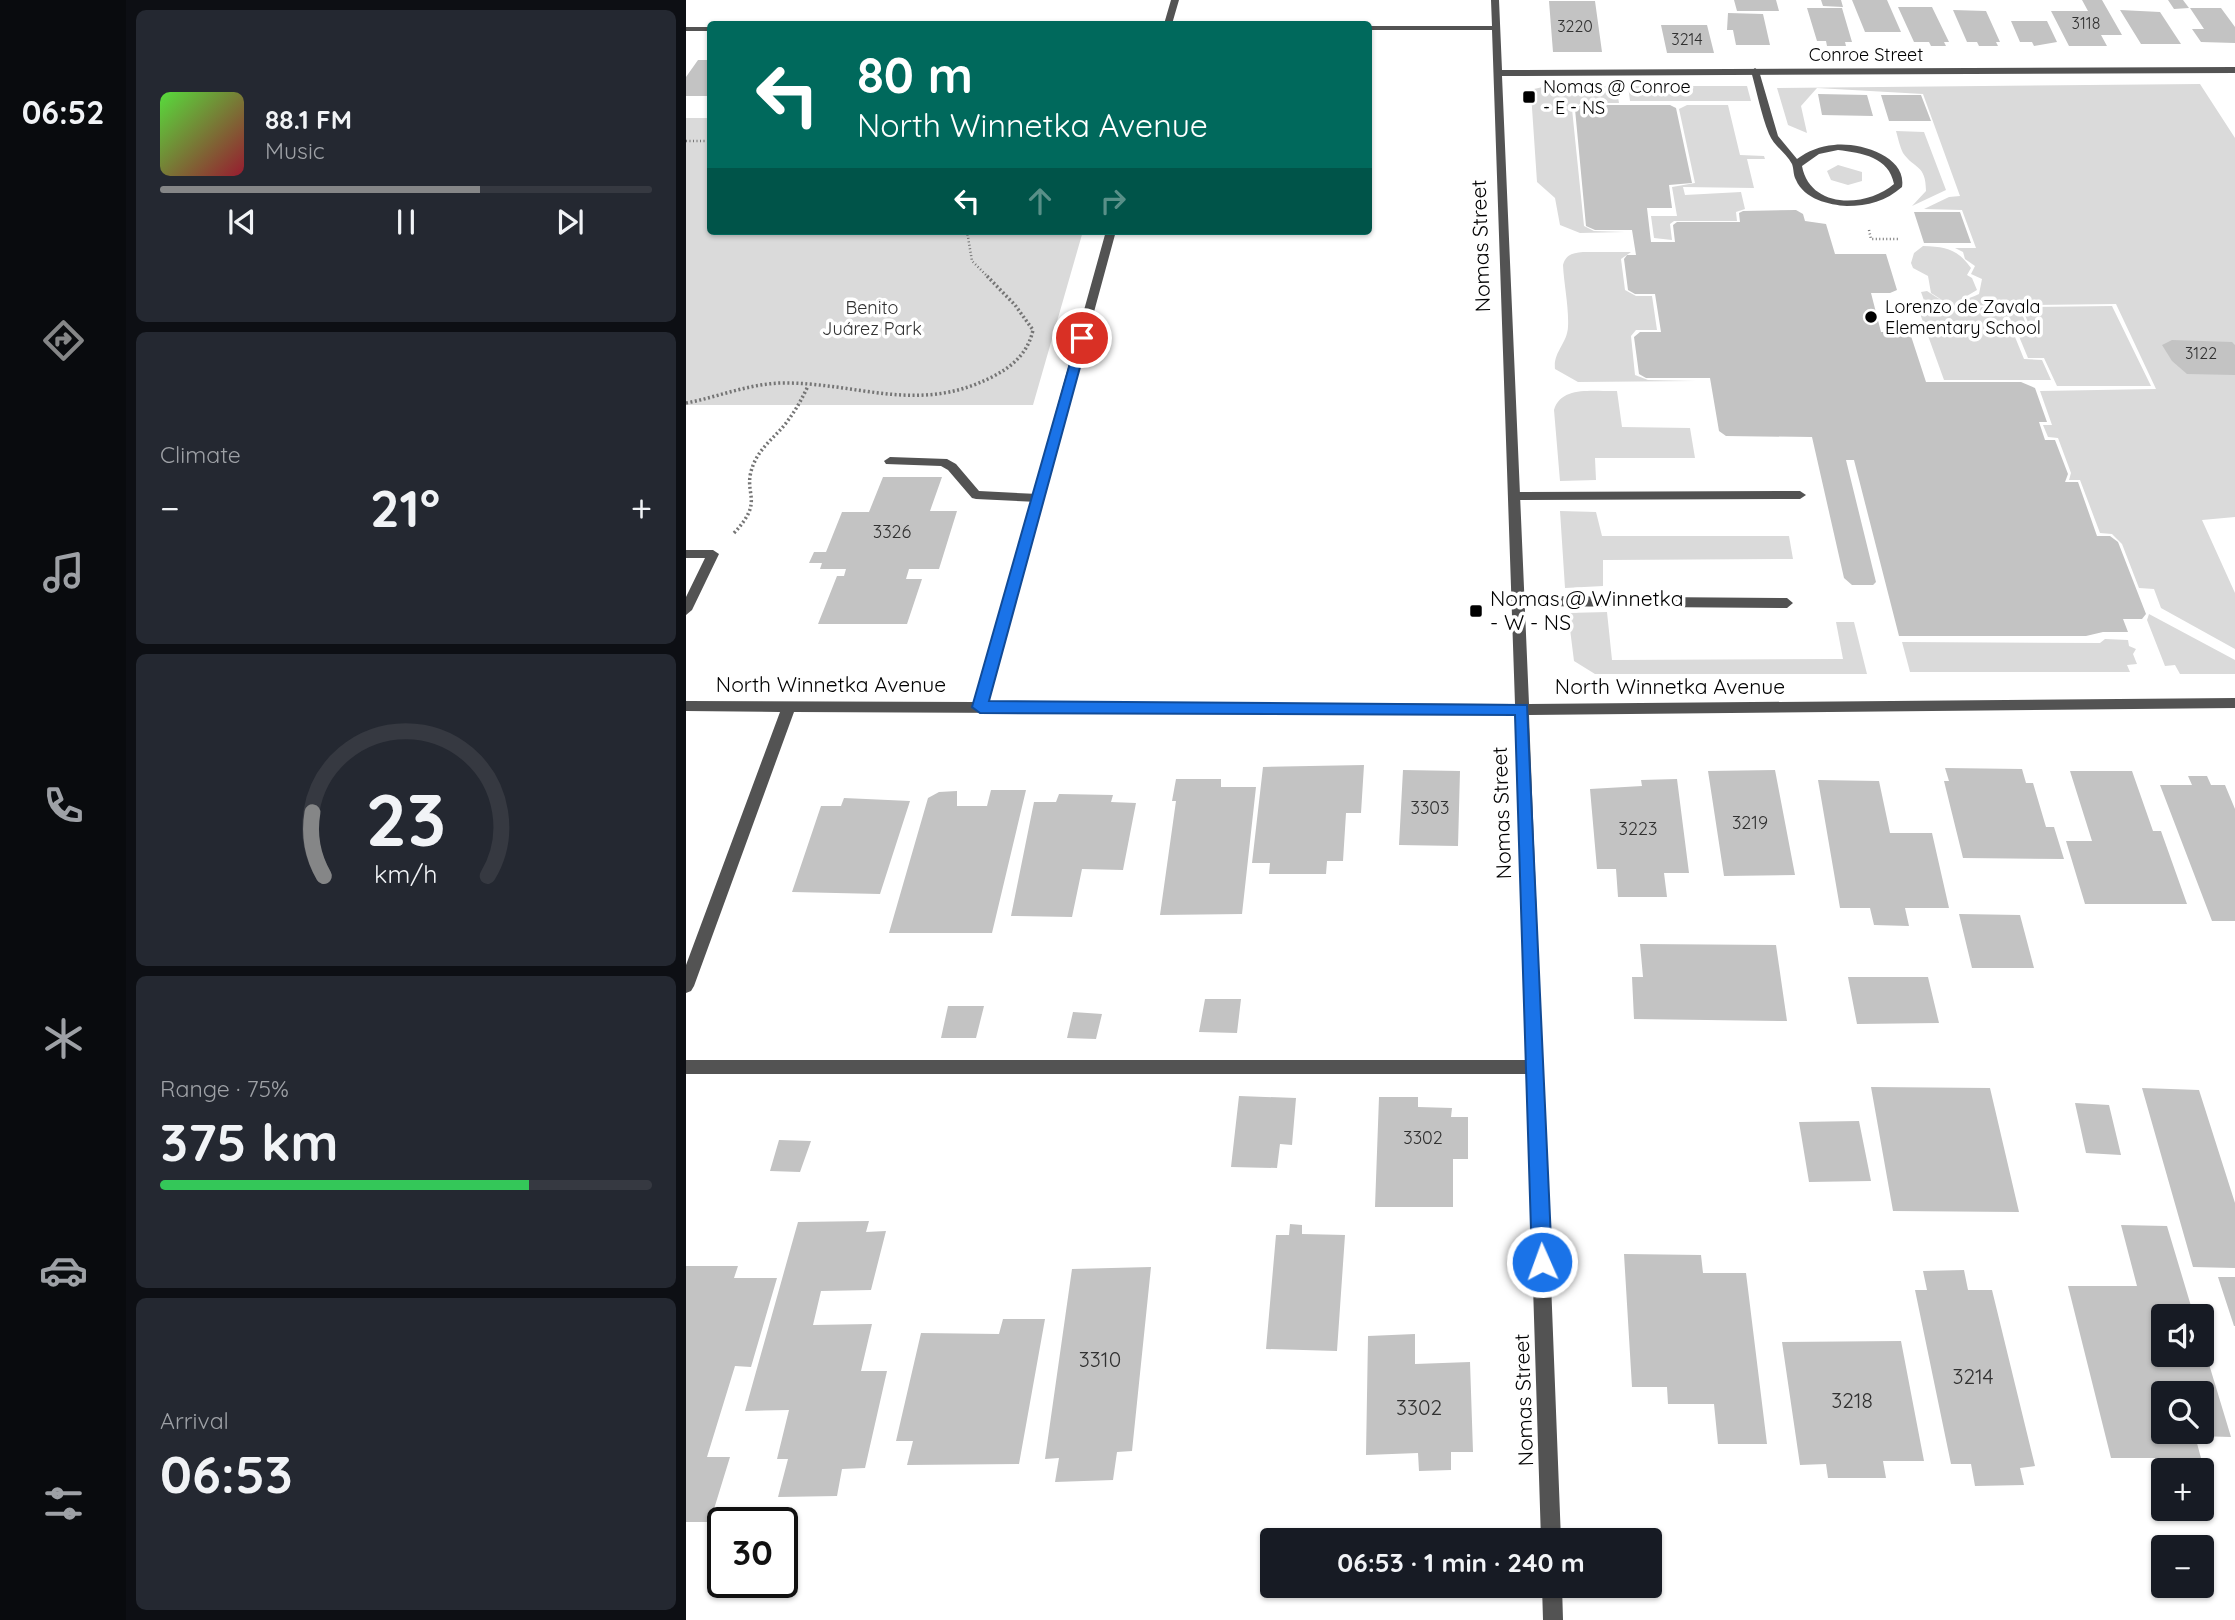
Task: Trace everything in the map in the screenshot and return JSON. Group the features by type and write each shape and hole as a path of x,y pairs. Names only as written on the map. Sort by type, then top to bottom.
{"street":[{"path":"1169,21 1175,0"},
{"name":"Nomas Street","path":"1495,0 1536,1067 1551,1528"},
{"path":"1372,28 1495,28"},
{"path":"686,29 707,29"},
{"name":"Conroe Street","path":"1497,74 2235,70"},
{"path":"1755,71 1774,136 1797,165 1797,176 1804,186 1818,196 1837,202 1877,202 1892,195 1899,186 1899,174 1891,164 1858,149 1819,150 1805,156 1797,165"},
{"path":"980,707 1110,235"},
{"path":"890,461 943,462 976,495 1038,498"},
{"path":"1514,496 1800,495"},
{"path":"686,554 713,554 686,610"},
{"path":"1519,601 1787,603"},
{"name":"North Winnetka Avenue","path":"686,706 1522,709 2235,703"},
{"path":"686,986 789,706"},
{"path":"686,1067 1536,1067"},
{"path":"1552,1598 1553,1620"}],"path":[{"path":"686,141 707,141"},
{"path":"686,403 755,386 783,383 891,397 956,395 980,386 1019,359 1031,345 1033,330 1015,305 972,261 968,235"},
{"path":"713,554 750,518 755,500 750,485 753,465 789,420 807,386"}],"green space":[{"path":"2200,84 2235,138 2235,517 2202,520 2235,593 2235,649 2161,608 2154,589 2139,588 2122,544 2112,534 2100,533 2080,480 2069,480 2071,473 2058,438 2048,437 2043,425 2052,425 2040,391 2156,389 2116,304 1926,306 1921,292 1927,291 1947,302 1958,302 1979,294 1982,279 1971,274 1975,266 1965,259 1963,252 1955,248 1976,248 1962,210 1924,209 1949,197 1960,196 1923,94 1817,88 1801,106 1807,133 1788,125 1777,88"},
{"path":"1547,86 1616,86 1619,103 1581,103 1572,109 1584,226 1594,231 1625,232 1580,233 1560,225 1555,198 1537,182 1531,93 1534,89"},
{"path":"1628,86 1747,86 1751,101 1630,101"},
{"path":"1687,105 1728,105 1740,155 1764,156 1765,159 1747,159 1754,188 1683,187 1685,195 1741,192 1745,209 1736,212 1737,221 1674,221 1670,224 1672,240 1654,238 1651,216 1677,216 1672,187 1695,183 1679,109"},
{"name":"Benito Juárez Park","path":"686,118 707,118 707,235 1082,235 1033,405 686,405"},
{"path":"1896,131 1924,132 1946,190 1912,206 1926,191 1924,176 1903,153"},
{"path":"1838,165 1862,172 1862,181 1848,185 1831,180 1827,171"},
{"path":"1923,246 1945,248 1961,257 1971,268 1967,275 1972,278 1977,290 1955,303 1942,300 1931,293 1928,276 1913,268 1911,263 1914,253"},
{"path":"1583,252 1631,252 1621,259 1625,290 1636,296 1652,296 1657,330 1636,330 1631,336 1635,375 1648,380 1696,381 1578,382 1555,369 1556,358 1568,327 1563,265 1570,255"},
{"path":"2112,306 2151,386 2057,386 2044,358 2028,358 2018,334 2032,333 2022,307"},
{"path":"2019,307 2029,331 2013,332 2024,359 2042,360 2051,380 1944,380 1918,308"},
{"path":"1580,391 1617,391 1622,427 1690,428 1695,458 1595,458 1596,480 1560,481 1554,410 1558,402 1571,393"},
{"path":"1560,511 1596,512 1602,536 1789,536 1793,559 1603,560 1603,586 1565,588"},
{"path":"1607,612 1612,660 1843,659 1836,622 1854,622 1867,674 1595,674 1574,661 1568,613"},
{"path":"2149,614 2235,660 2235,674 2180,674 2175,665 2165,666 2147,620"},
{"path":"2105,639 2128,640 2129,646 2136,649 2133,654 2137,664 2127,665 2130,672 1910,672 1902,642 2100,643"}],"building":[{"path":"1734,0 1776,0 1779,11 1737,11"},
{"path":"1821,0 1841,0 1843,7 1823,6"},
{"path":"1852,0 1887,0 1901,32 1865,32"},
{"path":"2082,0 2102,0 2122,35 2101,35 2107,46 2069,46 2051,11 2088,11"},
{"path":"2168,0 2183,0 2189,8 2174,9"},
{"path":"1549,1 1595,1 1602,52 1553,52"},
{"path":"1898,7 1932,7 1949,42 1944,42 1946,46 1931,46 1929,42 1914,42"},
{"path":"1807,8 1842,8 1852,42 1845,42 1846,46 1827,46 1826,41 1817,41"},
{"path":"2190,8 2221,8 2235,27 2235,43 2201,42 2192,29 2204,29"},
{"path":"1953,10 1986,11 2000,42 1996,42 1998,46 1979,46 1977,42 1967,42"},
{"path":"2120,10 2160,12 2181,44 2141,44"},
{"path":"1728,13 1763,14 1770,45 1736,45 1733,30 1727,30"},
{"path":"2011,21 2047,21 2057,42 2034,46 2032,42 2020,42"},
{"path":"1661,25 1707,25 1714,53 1667,53"},
{"path":"698,60 707,60 707,96 686,96 686,77"},
{"path":"1818,94 1867,95 1873,116 1822,115"},
{"path":"1881,95 1921,95 1931,121 1889,121"},
{"path":"1581,105 1670,105 1676,108 1692,183 1669,185 1672,208 1647,208 1651,242 1675,242 1673,225 1677,222 1740,222 1739,213 1743,211 1796,210 1803,214 1805,221 1826,224 1835,254 1886,254 1897,290 1890,293 1871,293 1881,332 1903,332 1911,336 1926,382 2021,382 2035,388 2047,422 2039,422 2045,440 2055,440 2068,474 2065,482 2078,482 2097,536 2110,536 2118,542 2146,614 2142,619 2123,619 2128,632 2103,632 2086,636 1899,636 1854,460 1846,460 1876,582 1873,585 1852,585 1844,578 1812,437 1726,436 1719,431 1710,378 1646,378 1639,374 1634,337 1640,332 1661,332 1655,294 1635,294 1628,290 1624,259 1627,255 1636,255 1632,230 1595,230 1586,226 1575,109"},
{"path":"1914,212 1960,212 1971,243 1924,243"},
{"path":"2172,340 2232,342 2235,345 2235,375 2187,374 2172,361 2162,345"},
{"path":"883,477 942,477 930,511 957,511 939,569 909,569 906,579 922,579 907,624 818,624 837,576 844,576 846,569 820,569 822,563 809,563 814,552 826,552 842,512 869,512"},
{"path":"1364,765 1361,813 1346,813 1343,861 1327,861 1326,874 1269,874 1270,863 1252,863 1263,767"},
{"path":"1945,768 2022,769 2026,783 2033,783 2046,827 2054,827 2064,859 1963,858 1944,781 1949,781"},
{"path":"1403,770 1460,771 1458,846 1399,845"},
{"path":"1775,770 1795,875 1724,876 1708,771"},
{"path":"2070,771 2132,771 2153,831 2161,831 2187,904 2085,904 2066,841 2092,841"},
{"path":"2188,776 2207,776 2211,785 2225,785 2235,809 2235,921 2212,921 2160,785 2192,785"},
{"path":"1176,779 1221,779 1221,787 1256,787 1242,914 1160,915 1176,801 1172,801"},
{"path":"1677,779 1689,873 1664,873 1667,897 1618,897 1616,869 1597,869 1590,789 1642,786 1641,780"},
{"path":"1818,780 1879,781 1890,833 1932,833 1949,908 1905,908 1909,926 1874,925 1870,908 1840,908"},
{"path":"991,790 1026,790 992,933 889,933 928,798 939,792 957,791 957,806 987,806"},
{"path":"1059,794 1113,795 1111,802 1136,803 1123,870 1082,869 1072,917 1011,916 1034,802 1056,802"},
{"path":"844,798 910,801 880,894 792,892 821,806 841,806"},
{"path":"1959,914 2020,915 2034,968 1972,968"},
{"path":"1640,944 1776,945 1787,1021 1634,1019 1632,977 1643,977"},
{"path":"1848,977 1928,977 1939,1023 1857,1024"},
{"path":"1205,999 1241,999 1237,1033 1199,1032"},
{"path":"948,1006 984,1006 976,1038 941,1038"},
{"path":"1073,1012 1102,1014 1096,1039 1067,1038"},
{"path":"1871,1087 1990,1088 2019,1212 1893,1211"},
{"path":"2142,1088 2199,1090 2235,1203 2235,1268 2193,1267"},
{"path":"1239,1096 1296,1098 1292,1145 1280,1144 1277,1168 1231,1167"},
{"path":"1379,1097 1418,1097 1418,1107 1452,1108 1451,1117 1468,1117 1468,1159 1453,1159 1453,1207 1375,1207"},
{"path":"2075,1103 2109,1105 2121,1155 2086,1153"},
{"path":"1859,1121 1871,1181 1809,1182 1799,1122"},
{"path":"779,1140 811,1141 800,1172 770,1171"},
{"path":"869,1221 866,1232 886,1231 871,1290 821,1291 813,1325 872,1324 861,1371 887,1371 865,1468 842,1469 837,1496 778,1497 788,1459 777,1459 789,1410 745,1411 798,1222"},
{"path":"1290,1224 1302,1225 1302,1234 1345,1235 1337,1351 1266,1349 1276,1235 1289,1235"},
{"path":"2121,1225 2167,1226 2190,1304 2151,1304 2151,1367 2210,1367 2231,1437 2214,1437 2214,1381 2151,1381 2151,1444 2197,1444 2201,1458 2111,1458 2068,1286 2137,1286"},
{"path":"1624,1254 1701,1255 1703,1273 1746,1273 1767,1444 1718,1444 1714,1404 1668,1404 1667,1387 1632,1387"},
{"path":"686,1266 738,1266 734,1278 777,1278 751,1367 735,1366 707,1457 730,1457 715,1507 707,1507 707,1522 686,1522"},
{"path":"1151,1267 1132,1451 1117,1452 1113,1480 1055,1482 1059,1458 1045,1459 1072,1269"},
{"path":"1964,1270 1968,1290 1992,1290 2035,1466 2020,1468 2024,1485 1975,1486 1971,1464 1951,1464 1915,1290 1927,1290 1923,1271"},
{"path":"2218,1277 2235,1277 2235,1326 2234,1326"},
{"path":"1003,1319 1045,1319 1019,1464 907,1465 913,1441 896,1441 921,1333 999,1334"},
{"path":"1415,1334 1415,1364 1470,1362 1473,1452 1451,1452 1451,1470 1419,1471 1418,1453 1366,1455 1368,1336"},
{"path":"1901,1341 1924,1461 1883,1461 1886,1478 1828,1478 1826,1464 1800,1465 1782,1342"}],"place":[{"name":"Nomas @ Conroe - E - NS","path":"1529,97"},
{"name":"Lorenzo de Zavala Elementary School","path":"1871,317"},
{"name":"Nomas @ Winnetka - W - NS","path":"1476,611"}],"route":[{"path":"1082,338 980,707 1522,709 1542,1262"}]}
